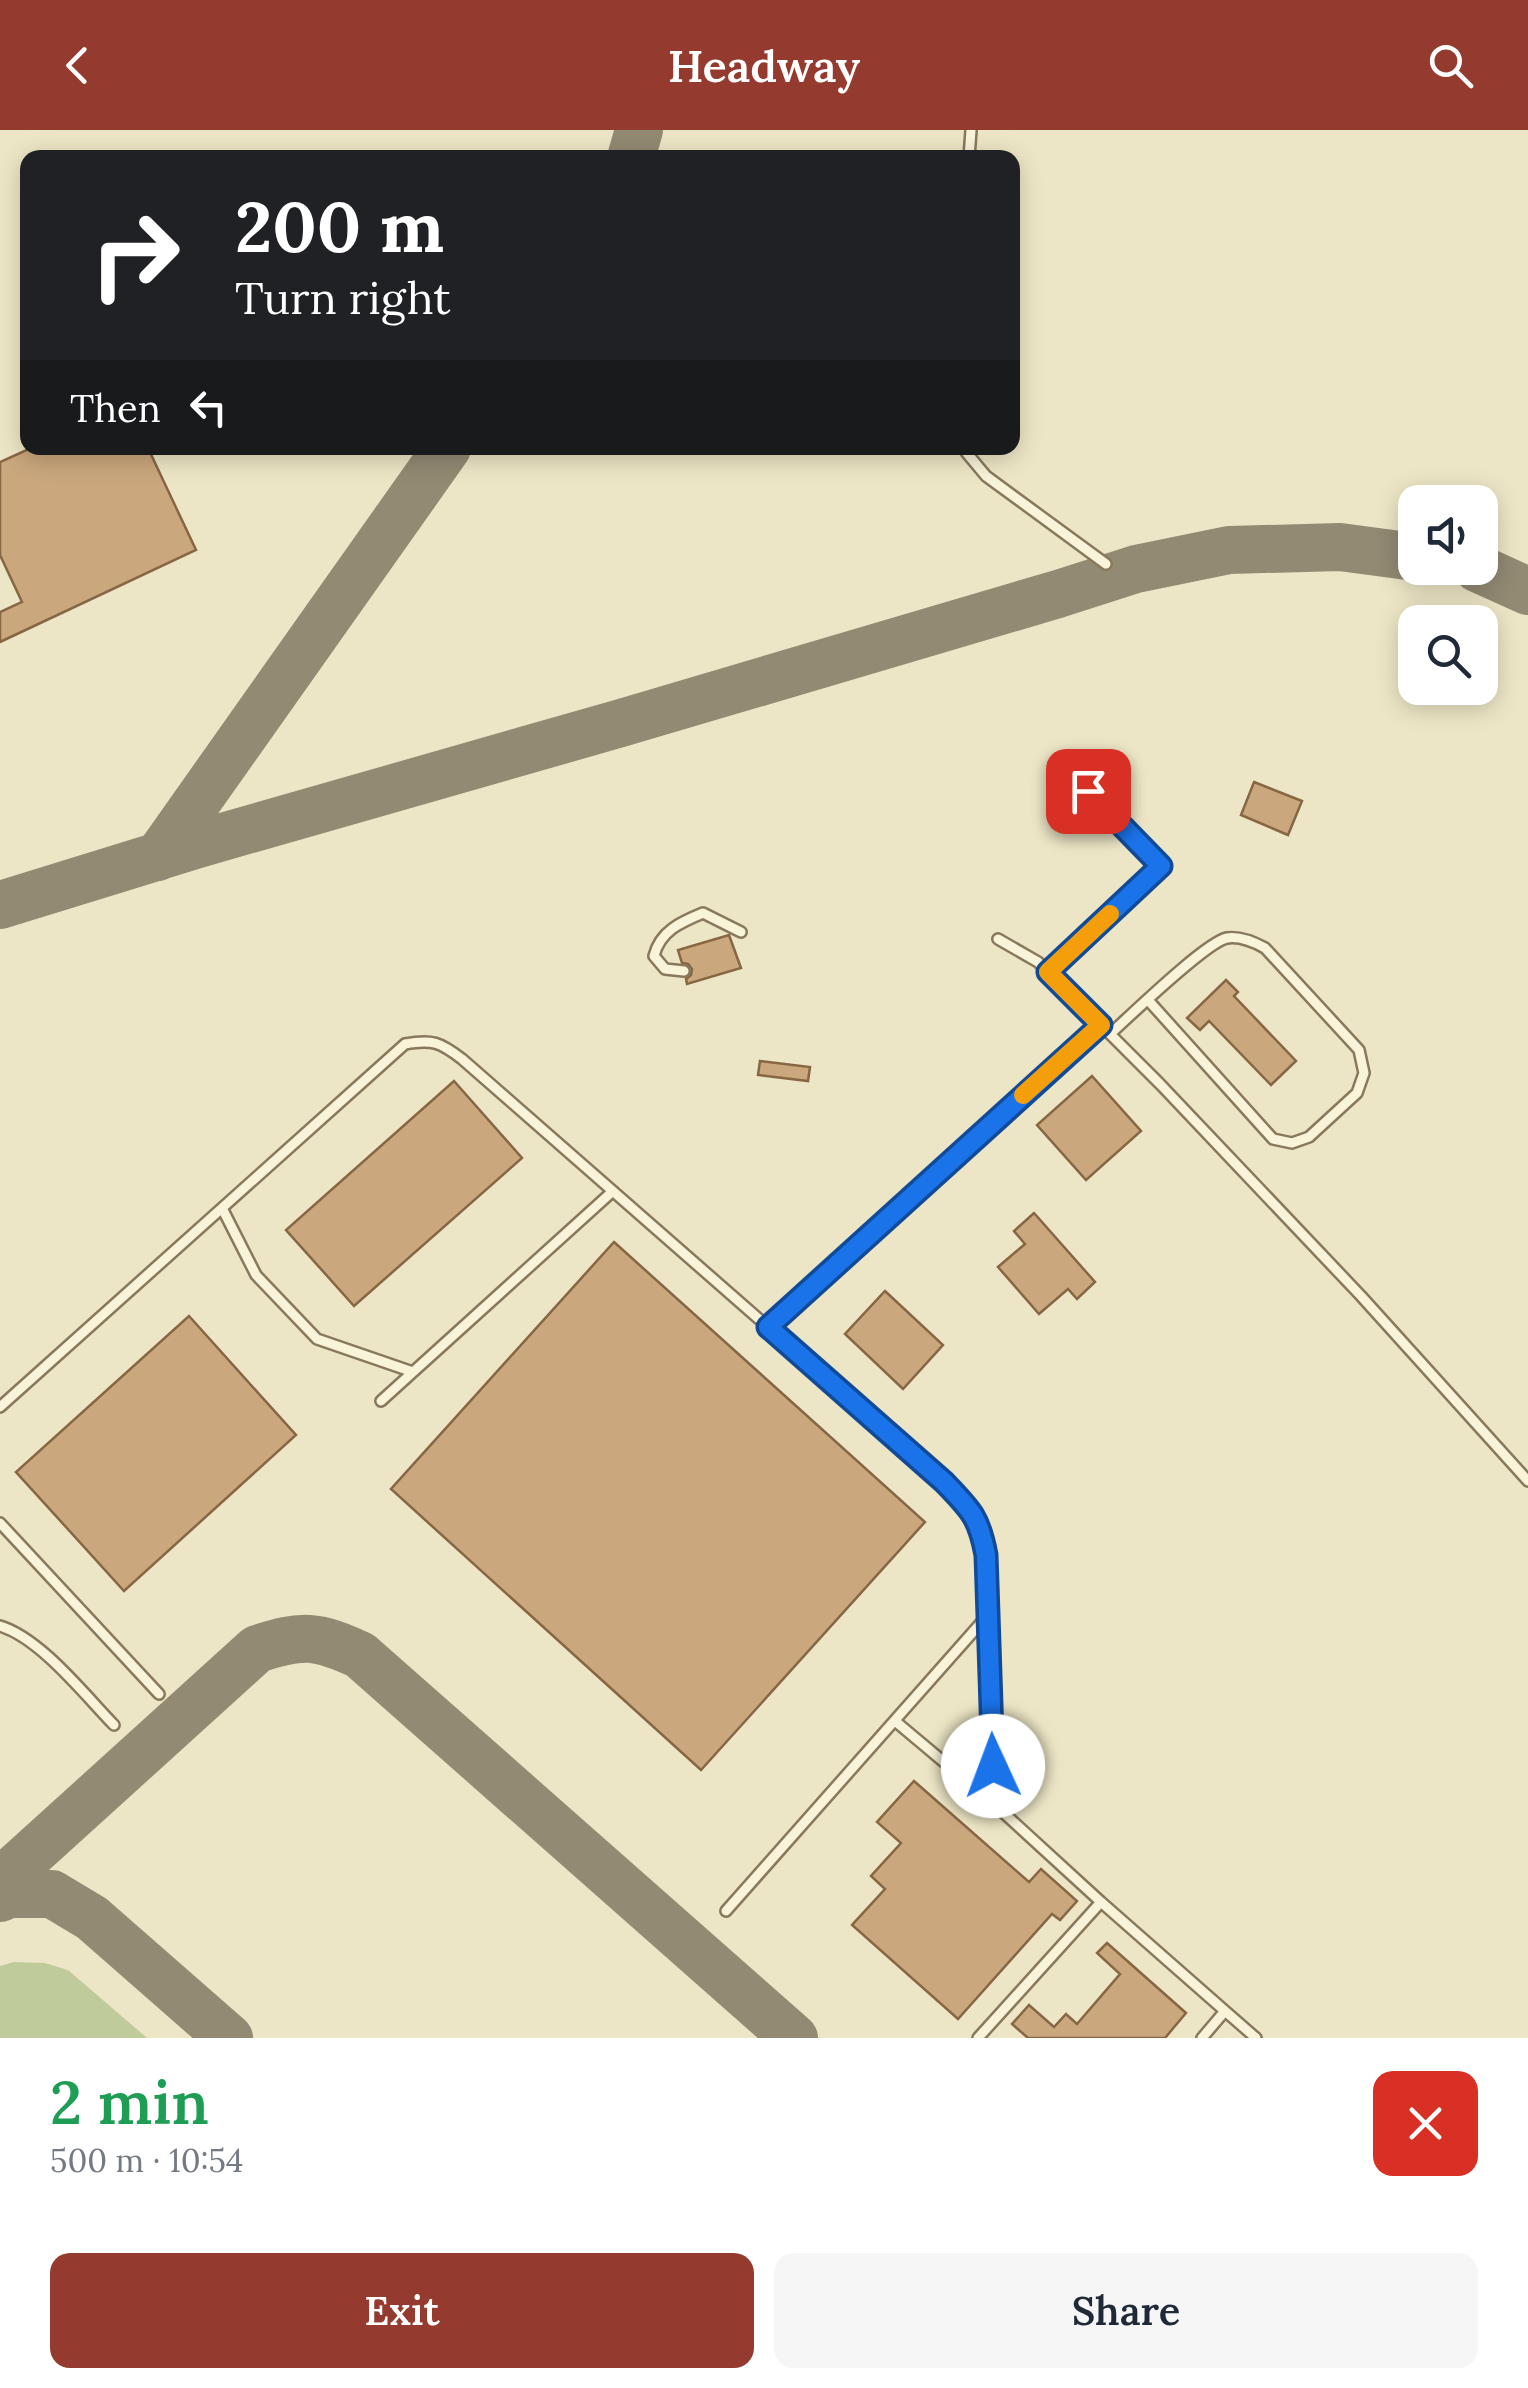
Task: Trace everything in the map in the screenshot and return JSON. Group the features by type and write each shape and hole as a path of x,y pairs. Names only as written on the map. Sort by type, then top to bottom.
{"lane":[{"path":"968,455 986,476 1106,564"},
{"path":"1048,972 1161,866 1088,791"},
{"path":"684,971 665,969 654,956 657,944 670,928 703,913 741,932"},
{"path":"1110,1034 1148,1000 1207,948 1227,938 1252,941 1265,948 1358,1050 1364,1072 1357,1093 1310,1136 1292,1143 1273,1139 1148,1000"},
{"path":"998,940 1038,962 1160,1084 1528,1481"},
{"path":"768,1327 1101,1025"},
{"path":"0,1407 405,1044 428,1040 446,1046 967,1506 981,1528 986,1555 994,1804"},
{"path":"381,1402 613,1191"},
{"path":"222,1208 256,1275 317,1339 413,1372"},
{"path":"0,1523 159,1694"},
{"path":"726,1911 988,1615"},
{"path":"0,1626 36,1645 114,1725"},
{"path":"894,1720 1256,2038"},
{"path":"978,2038 1100,1902"},
{"path":"1202,2038 1225,2011"}],"green space":[{"path":"14,1962 45,1963 68,1970 147,2038 0,2038 0,1966"}],"building":[{"path":"20,453 151,455 196,550 0,642 0,612 22,602 0,555 0,462"},
{"path":"1254,782 1302,801 1288,835 1241,815"},
{"path":"729,935 741,968 687,984 692,969 682,963 678,950"},
{"path":"1226,980 1238,992 1234,996 1296,1061 1271,1085 1209,1021 1200,1030 1187,1018"},
{"path":"760,1061 810,1067 808,1081 758,1075"},
{"path":"1092,1076 1141,1131 1086,1180 1037,1125"},
{"path":"454,1081 522,1158 354,1306 286,1230"},
{"path":"1034,1213 1095,1282 1077,1299 1068,1289 1039,1314 998,1267 1025,1244 1014,1231"},
{"path":"614,1242 925,1522 701,1770 391,1489"},
{"path":"885,1291 943,1345 903,1389 845,1334"},
{"path":"189,1316 296,1435 124,1591 16,1472"},
{"path":"914,1781 1029,1882 1041,1869 1077,1901 1060,1920 1052,1914 958,2019 852,1925 885,1889 871,1876 901,1843 877,1822"},
{"path":"1107,1943 1186,2013 1165,2038 1028,2038 1012,2024 1029,2005 1054,2027 1066,2014 1077,2024 1120,1974 1097,1953"}],"taxiway":[{"path":"633,150 639,130"},
{"path":"158,857 442,455"},
{"path":"0,905 1136,569 1229,550 1340,547 1398,555"},
{"path":"1498,577 1528,591"},
{"path":"0,1882 257,1649 298,1639 320,1640 360,1655 794,2038"},
{"path":"0,1898 9,1894 52,1894 92,1918 229,2038"}],"slow traffic":[{"path":"1023,1095 1101,1025 1048,972 1110,914"}],"route":[{"path":"993,1766 986,1555 981,1528 944,1482 768,1327 1101,1025 1048,972 1161,866 1088,791"}]}
